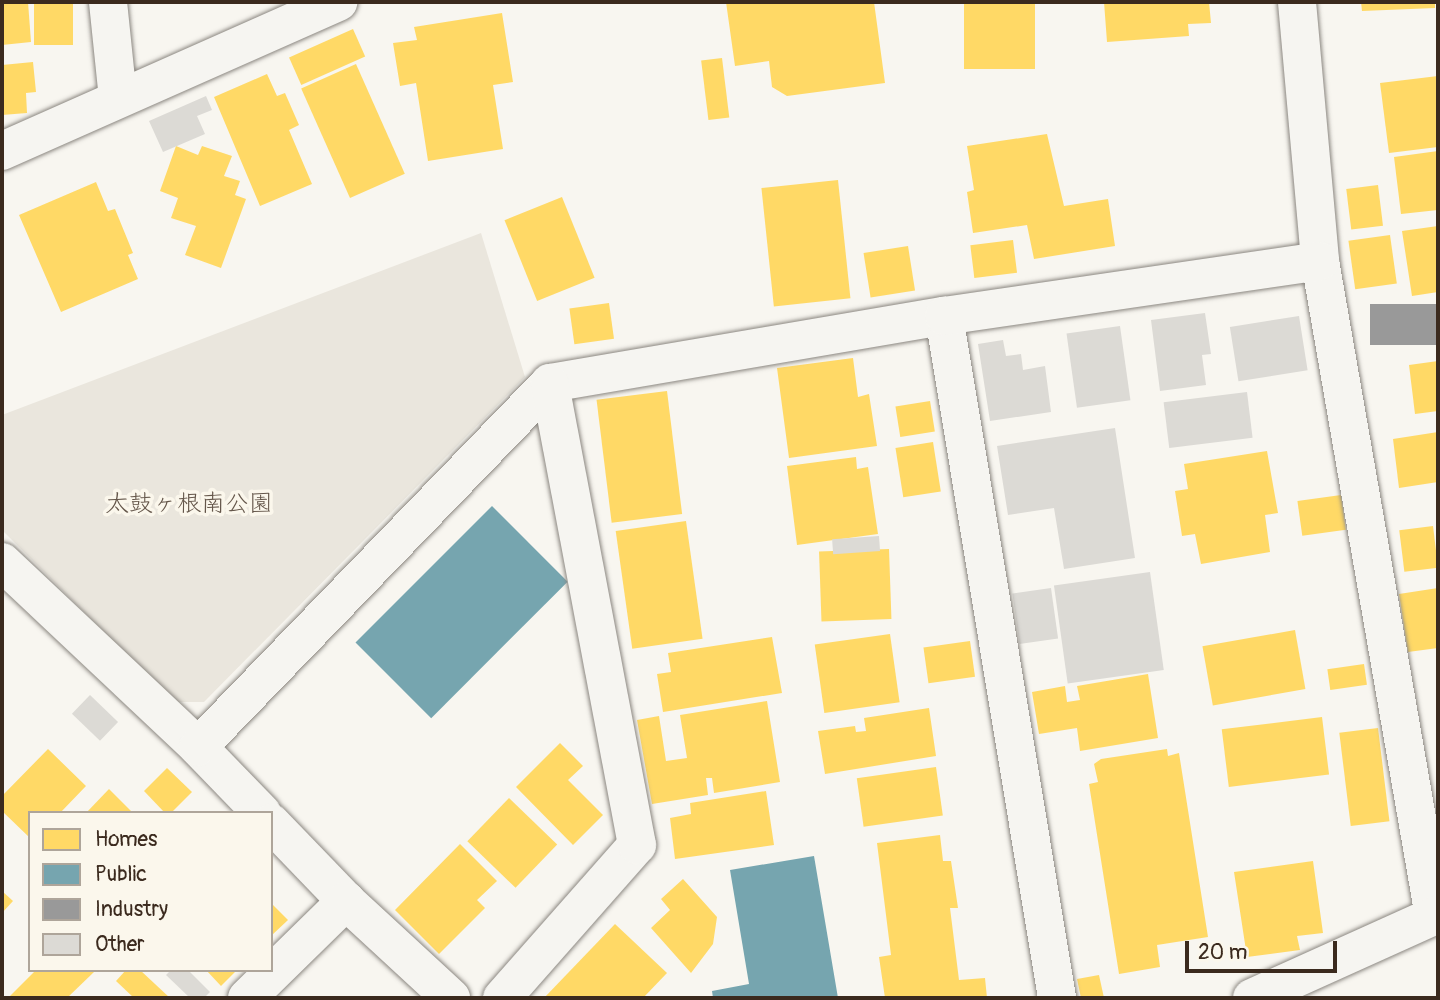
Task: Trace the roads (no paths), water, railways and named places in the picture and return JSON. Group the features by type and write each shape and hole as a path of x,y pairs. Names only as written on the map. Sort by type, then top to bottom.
{"street":[{"path":"108,2 118,98"},
{"path":"2,151 338,2"},
{"path":"1252,998 1436,915 1320,261 1297,2"},
{"path":"198,747 550,383 944,316 1320,261"},
{"path":"944,316 1057,998"},
{"path":"502,998 638,845 550,383"},
{"path":"2,562 198,747 260,811"},
{"path":"273,825 346,901 451,998"},
{"path":"247,998 346,901"}],"park label":[{"name":"太鼓ヶ根南公園","path":"189,504"}]}
